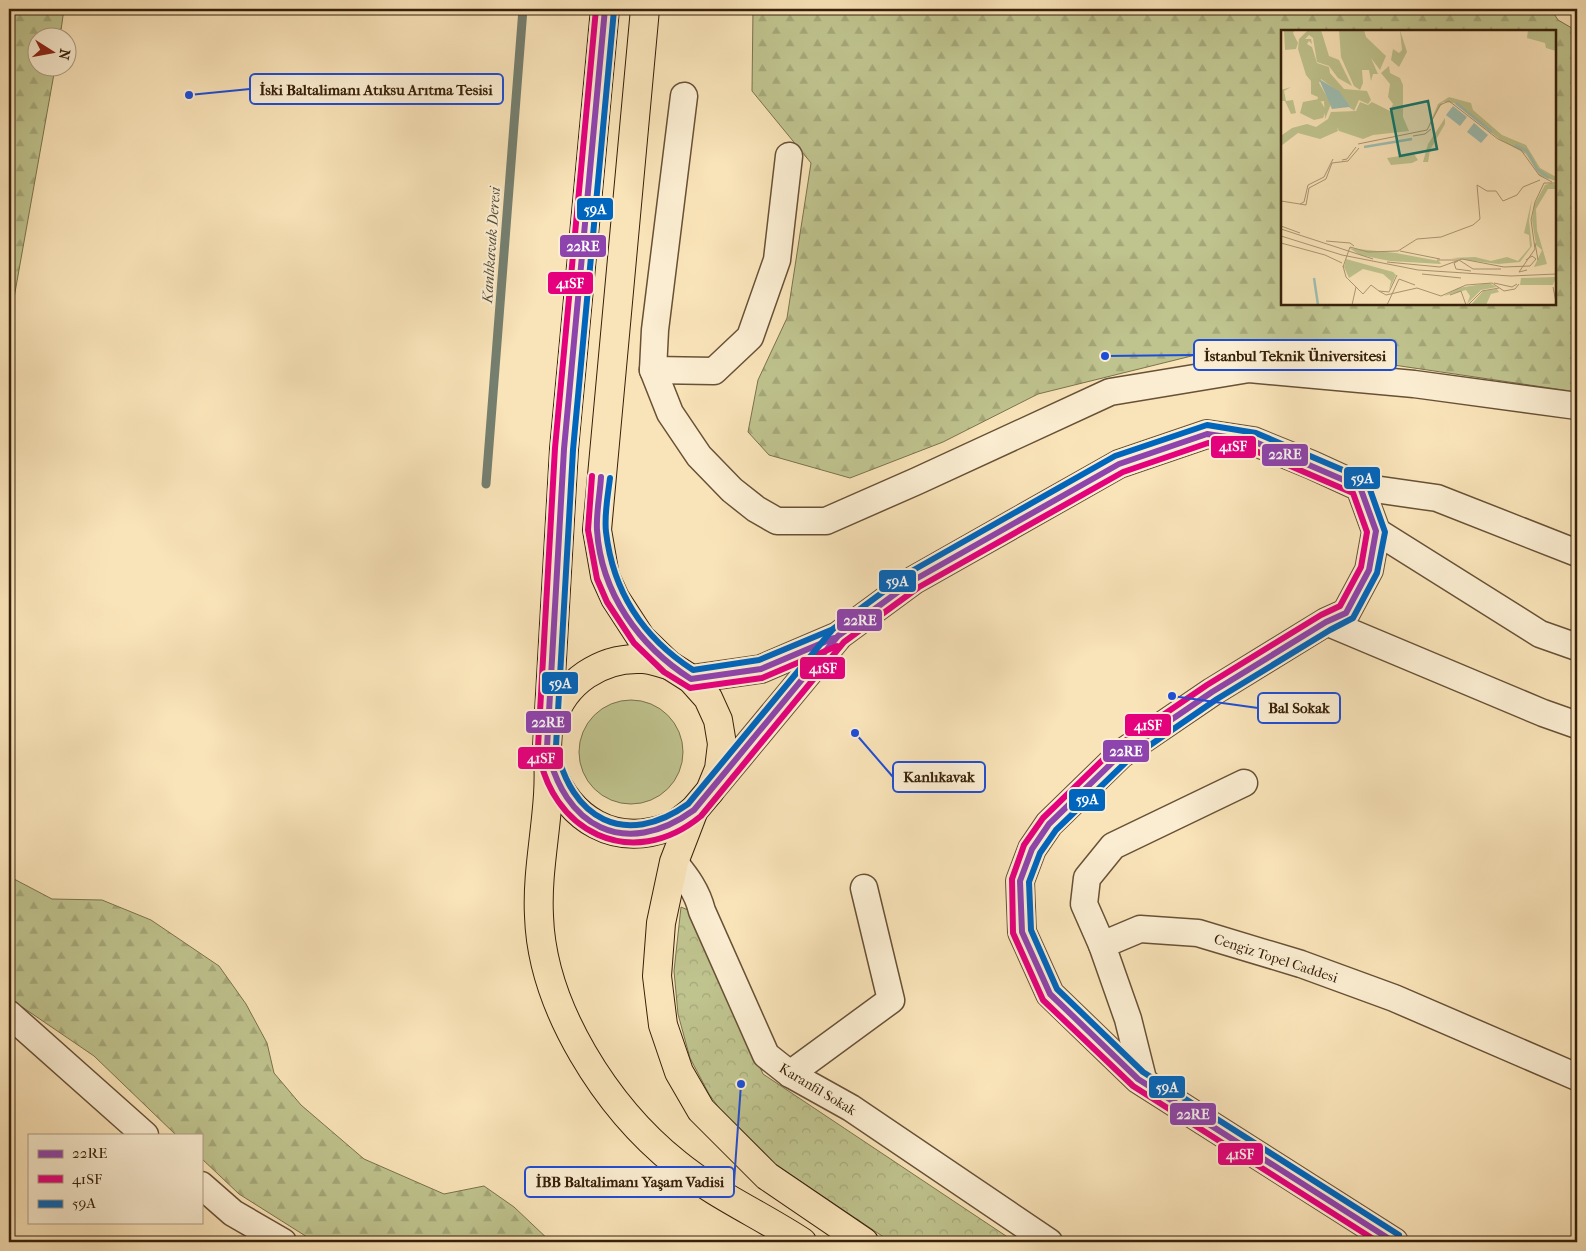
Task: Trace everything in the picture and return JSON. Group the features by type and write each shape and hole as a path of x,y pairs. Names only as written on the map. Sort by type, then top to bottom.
{"main road":[{"path":"605,9 564,448 548,734 550,767 538,894 539,920 549,973 571,1031 590,1067 627,1117 647,1138 711,1188 802,1242"},
{"path":"645,9 597,530 605,576 615,598 641,638 708,698 720,728 722,744 719,768 674,862 661,923 657,976 664,1025 679,1072 701,1110 767,1176 864,1242"},
{"path":"548,734 556,709 571,687 591,670 616,661 643,659 680,672"},
{"path":"550,767 557,788 570,806 587,820 613,832 642,834 670,826 702,801"}],"street":[{"path":"684,96 655,330 653,370 670,413 699,456 732,490 756,509 777,521 826,521 917,482 1110,392 1249,369 1414,384 1577,406"},
{"path":"653,370 714,371 750,337 777,260 788,156"},
{"path":"680,672 760,669 838,636 914,580 1119,464 1207,434 1253,441 1360,487 1436,498 1577,552"},
{"path":"1360,487 1376,531 1369,570 1346,613 1326,622 1212,692 1121,754 1049,824 1032,849 1020,881 1022,932 1050,994 1144,1082 1394,1242"},
{"path":"1376,531 1540,634 1577,647"},
{"path":"1326,622 1525,706 1577,725"},
{"path":"702,801 838,636"},
{"path":"1144,1082 1128,1019 1102,945 1084,904 1087,878 1113,846 1244,783"},
{"name":"Karanfil Sokak","path":"674,862 691,882 698,894 702,911 766,1055 790,1074 850,1108 1049,1242"},
{"path":"790,1074 891,1000 864,888"},
{"name":"Cengiz Topel Caddesi","path":"1102,945 1140,929 1198,933 1301,964 1394,998 1577,1077"},
{"path":"9,1014 144,1134"},
{"path":"202,1186 233,1213 283,1242"}],"green space":[{"path":"9,9 64,9 61,28 28,28 28,78 53,78 9,326"},
{"path":"753,9 1551,9 1558,20 1577,31 1577,392 1244,343 1038,394 943,442 850,478 769,455 748,432 758,380 787,318 811,163 752,91"},
{"path":"631,700 651,704 668,715 679,732 683,752 679,772 668,789 651,800 631,804 611,800 594,789 583,772 579,752 583,732 594,715 611,704"},
{"path":"9,879 14,879 52,899 102,900 151,920 219,966 246,1004 267,1043 274,1073 301,1105 364,1159 444,1194 484,1186 514,1207 551,1242 315,1242 239,1194 202,1159 202,1134 175,1134 94,1056 9,998"},
{"path":"681,907 688,910 763,1074 1015,1242 891,1242 769,1160 727,1119 709,1094 690,1058 678,1014 674,971"}],"waterway":[{"name":"Kanlıkavak Deresi","path":"486,484 523,9"}],"transit line":[{"name":"41SF","path":"596,9 555,448 538,747 545,777 558,802 576,821 598,835 622,842 648,841 675,833 701,816 844,642 919,587 1123,472 1208,443 1251,449 1353,493 1367,532 1361,567 1340,606 1321,615 1207,685 1116,747 1043,818 1024,845 1012,879 1013,933 1043,1000 1133,1086 1378,1242"},
{"name":"22RE","path":"605,9 564,449 547,747 555,775 567,798 582,815 601,827 621,833 644,832 669,825 694,810 838,636 914,580 1119,464 1207,434 1253,441 1360,487 1376,531 1369,570 1346,613 1326,622 1212,692 1121,754 1049,824 1032,849 1020,881 1022,932 1050,994 1138,1079 1394,1242"},
{"name":"59A","path":"614,10 573,450 556,746 563,771 574,792 587,808 604,819 622,825 643,824 665,817 688,804 833,629 910,572 1115,456 1207,425 1256,433 1364,479 1368,484 1385,532 1377,573 1353,618 1217,699 1127,761 1056,830 1040,853 1029,882 1031,930 1057,989 1143,1072 1399,1235"},
{"name":"41SF","path":"592,476 588,530 597,579 607,602 634,643 664,672 690,688 762,678 837,646"},
{"name":"22RE","path":"601,477 597,530 600,553 606,575 626,616 639,634 672,666 691,679 761,669 834,638"},
{"name":"59A","path":"610,478 606,511 606,532 615,574 623,593 633,611 659,643 693,670 759,660 831,630"}],"place":[{"name":"İski Baltalimanı Atıksu Arıtma Tesisi","path":"189,95"},
{"name":"İstanbul Teknik Üniversitesi","path":"1105,356"},
{"name":"Bal Sokak","path":"1172,696"},
{"name":"Kanlıkavak","path":"855,733"},
{"name":"İBB Baltalimanı Yaşam Vadisi","path":"741,1084"}]}
